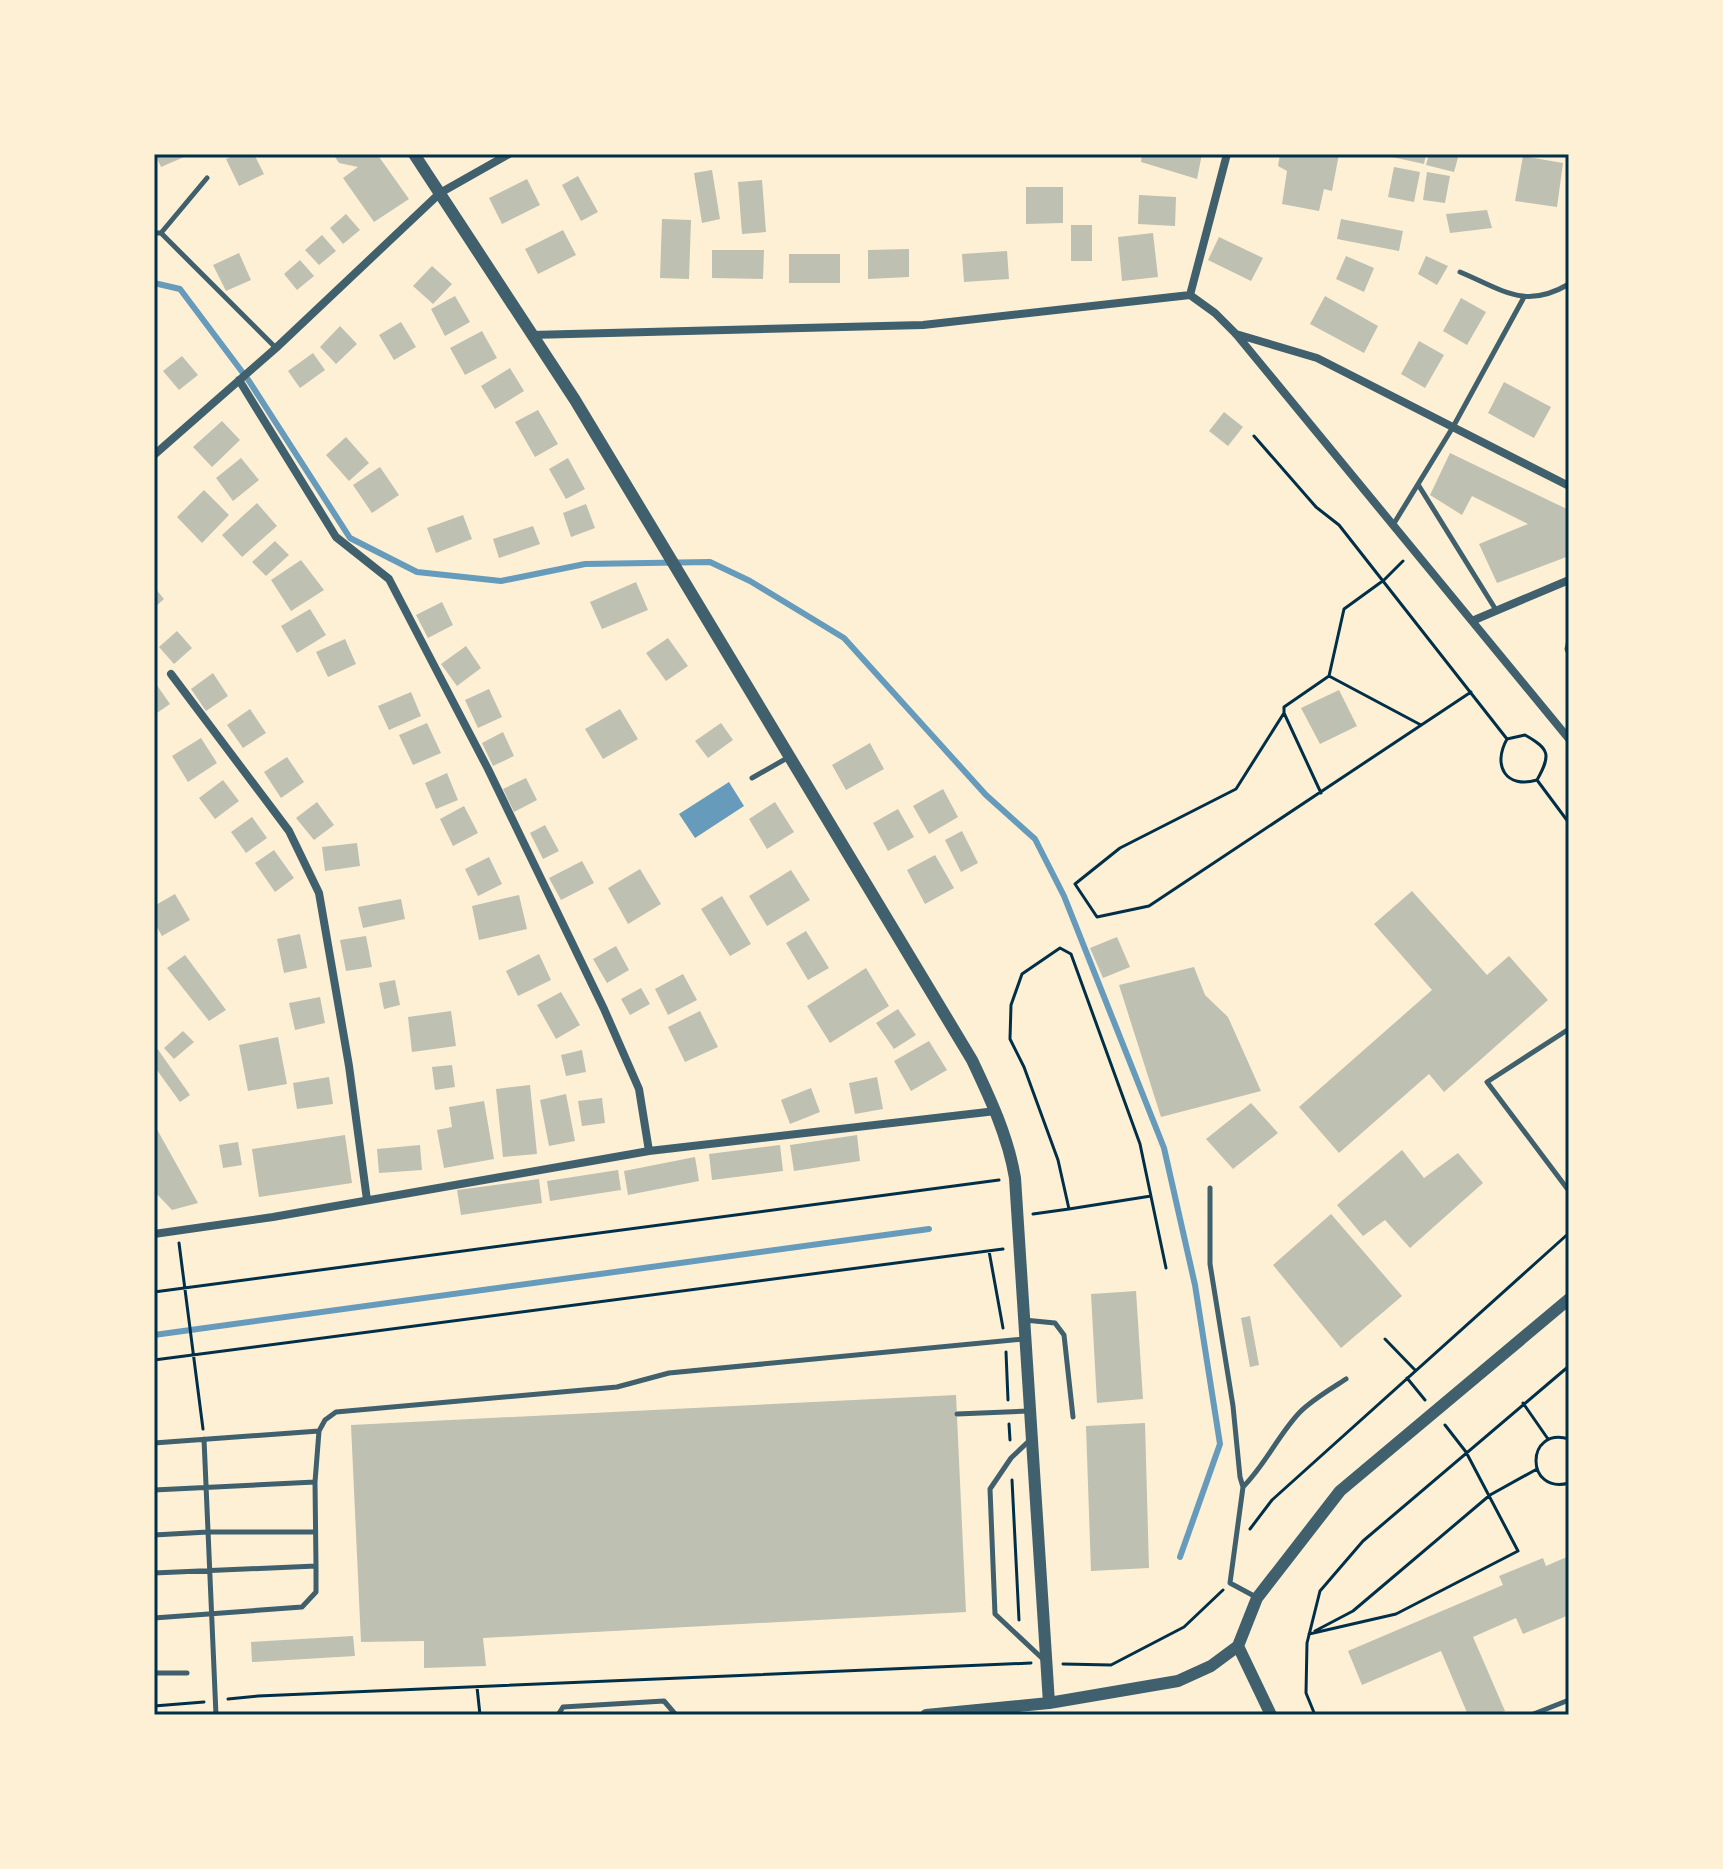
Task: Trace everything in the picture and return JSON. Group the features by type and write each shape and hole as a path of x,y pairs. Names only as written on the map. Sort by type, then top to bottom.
{"street":[{"path":"414,154 575,400 972,1060 996,1111 1011,1152 1015,1178 1048,1709"},
{"path":"154,455 276,348 440,193 509,154"},
{"path":"1190,295 1227,154"},
{"path":"531,335 923,325 1190,295 1215,313 1236,334 1569,739"},
{"path":"1236,334 1317,358 1569,486"},
{"path":"239,380 336,537 389,579 488,769 604,1009 639,1089 649,1151"},
{"path":"1472,621 1569,580"},
{"path":"171,674 289,831 319,893 349,1066 367,1200"},
{"path":"154,1234 649,1151 996,1111"},
{"path":"926,1715 1048,1709 1178,1681 1211,1666 1238,1646 1257,1598 1340,1491 1569,1299"},
{"path":"1238,1646 1271,1715"}],"lane":[{"path":"207,178 157,233 276,348"},
{"path":"1460,272 1523,299 1551,295 1569,284"},
{"path":"1393,526 1453,427 1523,299"},
{"path":"1419,486 1497,611"},
{"path":"1569,640 1569,654"},
{"path":"752,778 790,757"},
{"path":"1569,1029 1487,1082 1569,1191"},
{"path":"1210,1188 1210,1264 1243,1487 1230,1583 1257,1598"},
{"path":"1023,1320 1055,1323 1064,1335 1073,1417"},
{"path":"154,1618 302,1607 316,1592 315,1482 319,1431 325,1420 336,1412 617,1387 669,1373 1024,1339"},
{"path":"1243,1487 1261,1469 1283,1432 1302,1410 1346,1379"},
{"path":"957,1414 1030,1411"},
{"path":"154,1443 319,1431"},
{"path":"1032,1438 1011,1458 990,1489 995,1614 1047,1663"},
{"path":"204,1439 216,1715"},
{"path":"154,1490 315,1482"},
{"path":"154,1535 315,1532"},
{"path":"154,1573 316,1566"},
{"path":"154,1673 187,1673"},
{"path":"1531,1715 1569,1700"},
{"path":"558,1715 563,1707 664,1701 676,1715"}],"path":[{"path":"1254,436 1316,507 1339,525 1507,739"},
{"path":"1321,793 1284,707 1329,676 1344,609 1384,580 1406,558"},
{"path":"1329,676 1421,726"},
{"path":"1284,713 1236,789 1120,848 1075,884 1097,917 1149,906 1471,692"},
{"path":"1525,735 1542,745 1547,754 1547,763 1537,780 1524,784 1503,772 1500,759 1507,739 1525,735"},
{"path":"1537,780 1569,823"},
{"path":"1069,1209 1058,1160 1024,1067 1010,1039 1011,1005 1022,974 1060,948 1071,954 1140,1144 1166,1268"},
{"path":"154,1292 1015,1178"},
{"path":"1017,1216 1151,1196"},
{"path":"178,1231 204,1439"},
{"path":"1247,1534 1272,1500 1569,1233"},
{"path":"154,1360 1019,1247"},
{"path":"1385,1339 1415,1370"},
{"path":"1315,1715 1306,1693 1309,1634 1320,1591 1363,1541 1569,1366"},
{"path":"1309,1634 1396,1614 1518,1551 1466,1452 1407,1378"},
{"path":"1523,1403 1548,1439"},
{"path":"1569,1439 1548,1439 1537,1453 1537,1469 1546,1481 1569,1483"},
{"path":"1309,1634 1353,1611 1490,1495 1537,1469"},
{"path":"154,1706 258,1696 1047,1663 1111,1665 1184,1627 1230,1583"},
{"path":"477,1687 480,1715"}],"water":[{"path":"729,782 744,806 695,838 679,814"}],"building":[{"path":"155,154 191,154 161,167"},
{"path":"237,154 254,154 264,174 239,186 226,159"},
{"path":"333,154 377,154 409,199 374,222 343,178 358,167 339,163"},
{"path":"1142,154 1202,154 1197,179 1141,162"},
{"path":"1280,154 1339,154 1332,191 1324,189 1319,211 1282,204 1287,171 1278,166"},
{"path":"1393,154 1426,154 1424,164 1392,157"},
{"path":"1429,154 1459,154 1454,172 1426,165"},
{"path":"1523,156 1563,163 1557,207 1515,201"},
{"path":"1394,167 1420,172 1414,202 1388,197"},
{"path":"712,170 720,219 702,223 694,173"},
{"path":"1427,172 1450,176 1445,203 1423,200"},
{"path":"578,176 598,212 581,221 562,185"},
{"path":"527,179 540,205 502,224 489,198"},
{"path":"762,180 766,232 742,234 738,182"},
{"path":"1026,187 1063,187 1063,223 1026,224"},
{"path":"1139,195 1176,197 1175,226 1138,224"},
{"path":"1487,210 1492,228 1450,233 1446,214"},
{"path":"346,214 360,230 343,244 330,228"},
{"path":"662,219 691,220 689,279 660,278"},
{"path":"1341,219 1403,231 1399,251 1337,239"},
{"path":"1071,225 1092,225 1092,261 1071,261"},
{"path":"563,230 576,255 538,274 525,249"},
{"path":"1153,233 1158,277 1122,281 1118,237"},
{"path":"322,235 336,251 319,265 305,250"},
{"path":"1219,237 1263,258 1251,281 1208,260"},
{"path":"909,249 909,277 868,279 868,250"},
{"path":"712,250 764,250 763,279 712,278"},
{"path":"1007,251 1009,279 964,282 962,254"},
{"path":"239,253 251,280 226,291 213,265"},
{"path":"789,254 840,254 840,283 789,283"},
{"path":"1346,256 1374,268 1364,292 1336,279"},
{"path":"1426,256 1448,266 1437,285 1418,274"},
{"path":"300,260 314,276 297,290 284,274"},
{"path":"432,266 452,284 433,304 413,286"},
{"path":"455,296 470,322 445,336 431,309"},
{"path":"1325,296 1378,326 1364,353 1310,324"},
{"path":"1461,298 1486,312 1467,345 1443,331"},
{"path":"401,322 416,347 394,360 379,335"},
{"path":"340,326 357,344 336,364 320,347"},
{"path":"482,331 497,358 465,375 450,348"},
{"path":"1419,341 1444,355 1425,388 1401,374"},
{"path":"313,353 325,370 300,388 288,371"},
{"path":"182,356 198,375 179,390 163,371"},
{"path":"510,368 524,391 495,409 481,386"},
{"path":"1504,382 1551,407 1534,438 1488,413"},
{"path":"538,410 558,444 535,457 515,422"},
{"path":"1224,412 1243,427 1228,446 1209,431"},
{"path":"222,421 240,440 212,467 193,447"},
{"path":"346,437 369,463 349,481 326,455"},
{"path":"1450,453 1569,510 1569,556 1497,583 1479,544 1528,524 1472,496 1462,515 1430,495"},
{"path":"241,458 259,480 233,501 216,478"},
{"path":"568,458 585,489 566,499 549,469"},
{"path":"380,467 399,495 372,513 353,485"},
{"path":"204,490 229,515 202,543 177,517"},
{"path":"257,503 277,526 242,557 222,535"},
{"path":"586,504 595,528 571,537 563,513"},
{"path":"463,515 472,539 436,553 427,528"},
{"path":"533,526 540,544 499,558 493,539"},
{"path":"275,541 289,555 266,576 252,562"},
{"path":"301,560 324,590 291,611 271,580"},
{"path":"636,582 648,610 602,629 590,602"},
{"path":"154,587 164,599 154,608"},
{"path":"442,602 453,625 428,638 416,615"},
{"path":"310,609 326,635 297,653 281,626"},
{"path":"177,631 192,648 174,664 159,647"},
{"path":"668,638 688,666 666,681 646,653"},
{"path":"345,639 356,664 328,677 316,652"},
{"path":"466,646 481,668 457,686 441,664"},
{"path":"213,673 228,696 206,711 191,689"},
{"path":"154,681 170,704 154,715"},
{"path":"489,689 502,717 478,728 465,700"},
{"path":"1339,690 1357,726 1320,744 1301,708"},
{"path":"411,692 421,716 389,730 378,706"},
{"path":"250,709 266,733 243,748 227,725"},
{"path":"620,709 638,739 603,759 585,729"},
{"path":"427,723 441,753 413,765 399,735"},
{"path":"721,723 733,740 708,758 695,741"},
{"path":"503,732 514,756 493,766 482,743"},
{"path":"201,738 217,763 188,782 172,756"},
{"path":"870,743 884,769 846,790 832,765"},
{"path":"287,757 304,782 281,798 264,772"},
{"path":"447,773 458,800 436,809 425,783"},
{"path":"526,778 537,800 514,812 503,789"},
{"path":"223,780 239,801 215,819 199,798"},
{"path":"943,789 958,817 929,834 913,806"},
{"path":"317,802 334,825 314,840 296,818"},
{"path":"775,802 794,832 767,849 749,819"},
{"path":"464,806 478,833 453,846 440,819"},
{"path":"898,809 914,837 888,851 873,823"},
{"path":"252,817 267,838 246,853 231,832"},
{"path":"545,825 559,851 543,859 530,833"},
{"path":"962,831 978,863 961,872 945,840"},
{"path":"357,843 360,866 325,871 322,847"},
{"path":"274,850 294,878 275,892 255,863"},
{"path":"935,855 954,888 925,904 907,870"},
{"path":"489,857 502,884 478,896 465,869"},
{"path":"582,861 594,883 561,900 549,878"},
{"path":"640,869 661,904 628,924 608,888"},
{"path":"791,870 810,900 767,926 749,896"},
{"path":"1412,891 1487,975 1509,956 1548,1000 1444,1092 1429,1074 1339,1153 1299,1107 1432,990 1374,924"},
{"path":"175,894 190,920 162,936 154,922 154,906"},
{"path":"519,895 527,929 479,940 472,906"},
{"path":"722,896 751,944 730,956 701,909"},
{"path":"401,899 405,919 363,928 358,907"},
{"path":"806,931 829,968 808,980 786,943"},
{"path":"300,934 307,968 284,973 277,939"},
{"path":"366,936 372,967 346,971 340,940"},
{"path":"1117,937 1130,967 1103,978 1090,948"},
{"path":"616,946 629,970 607,983 593,959"},
{"path":"539,954 551,980 518,996 506,971"},
{"path":"185,955 226,1010 209,1021 167,968"},
{"path":"1194,967 1205,995 1228,1017 1261,1091 1161,1117 1119,985"},
{"path":"866,968 889,1006 830,1043 807,1006"},
{"path":"683,974 697,1000 668,1015 655,989"},
{"path":"395,980 400,1005 384,1009 379,983"},
{"path":"641,988 650,1004 630,1015 621,999"},
{"path":"561,992 580,1025 556,1039 537,1005"},
{"path":"320,997 325,1023 295,1030 289,1003"},
{"path":"898,1009 916,1035 894,1049 876,1023"},
{"path":"451,1011 456,1046 412,1052 408,1017"},
{"path":"700,1011 718,1047 685,1062 668,1027"},
{"path":"183,1031 194,1042 174,1059 164,1048"},
{"path":"278,1037 287,1084 248,1091 239,1045"},
{"path":"929,1041 947,1070 911,1091 894,1061"},
{"path":"154,1044 190,1095 180,1102 154,1066"},
{"path":"582,1050 586,1072 566,1076 561,1055"},
{"path":"452,1065 455,1087 435,1090 432,1067"},
{"path":"329,1077 333,1104 297,1109 293,1083"},
{"path":"877,1077 883,1109 855,1114 849,1083"},
{"path":"530,1085 537,1154 503,1157 496,1089"},
{"path":"811,1088 820,1112 790,1124 781,1100"},
{"path":"566,1094 575,1141 549,1146 540,1100"},
{"path":"602,1098 605,1123 582,1126 578,1101"},
{"path":"484,1101 494,1159 444,1168 437,1130 452,1127 449,1107"},
{"path":"1251,1103 1278,1133 1233,1169 1206,1139"},
{"path":"154,1124 198,1203 172,1210 154,1191"},
{"path":"345,1135 352,1183 259,1197 252,1149"},
{"path":"857,1135 860,1161 794,1171 790,1145"},
{"path":"238,1142 242,1165 223,1168 219,1145"},
{"path":"420,1145 422,1170 379,1173 377,1149"},
{"path":"780,1145 783,1171 712,1180 709,1154"},
{"path":"1402,1150 1424,1178 1458,1153 1483,1183 1410,1248 1385,1220 1363,1236 1337,1205"},
{"path":"695,1157 699,1181 628,1195 624,1171"},
{"path":"618,1170 621,1190 550,1201 547,1181"},
{"path":"539,1179 542,1203 461,1215 457,1190"},
{"path":"1331,1214 1402,1296 1341,1348 1273,1265"},
{"path":"1136,1291 1143,1399 1097,1403 1091,1294"},
{"path":"1250,1316 1259,1365 1250,1367 1241,1318"},
{"path":"956,1395 966,1612 483,1638 486,1666 424,1668 424,1641 361,1642 351,1425"},
{"path":"1145,1423 1149,1568 1091,1571 1086,1426"},
{"path":"1569,1556 1569,1598 1566,1599 1569,1615 1523,1634 1516,1618 1473,1637 1505,1711 1495,1715 1468,1715 1441,1651 1362,1685 1348,1651 1503,1585 1499,1576 1543,1558 1546,1566"},
{"path":"353,1636 355,1656 252,1662 251,1642"}],"waterway":[{"path":"154,283 180,289 249,381 350,538 417,572 501,581 585,564 710,562 750,581 844,638 986,795 1035,839 1064,896 1164,1148 1195,1285 1220,1444 1180,1557"},
{"path":"154,1335 929,1229"}]}
